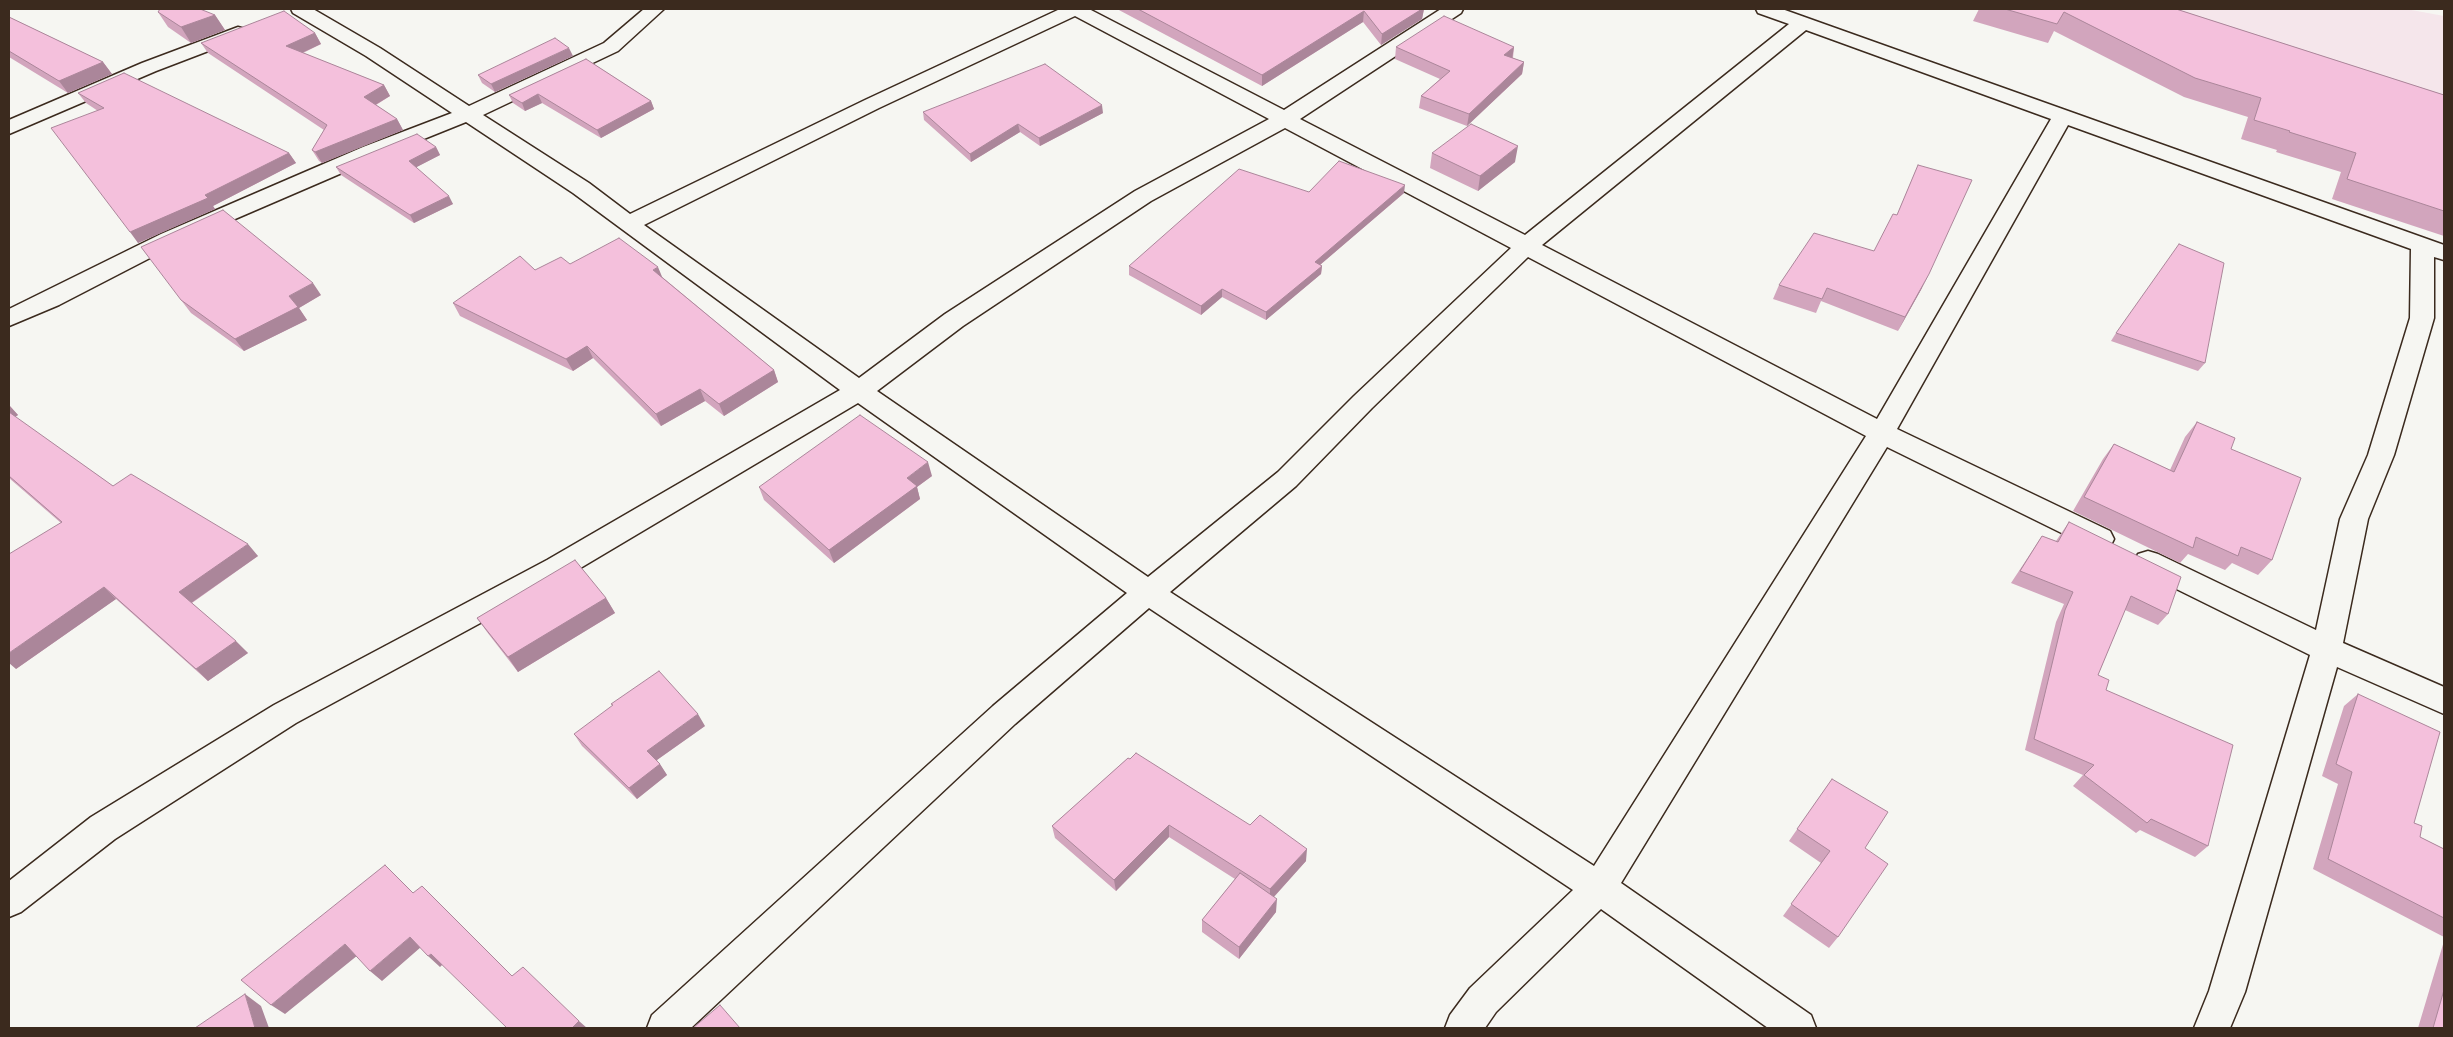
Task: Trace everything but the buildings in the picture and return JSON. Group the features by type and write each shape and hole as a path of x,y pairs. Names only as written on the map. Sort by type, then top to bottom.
{"street":[{"path":"9,318 51,299 169,239 371,152 468,114 611,47 655,9"},
{"path":"628,224 872,104 1075,9 1882,433 2327,650 2444,701"},
{"path":"9,901 103,828 285,714 557,568 859,392 954,320 1143,196 1285,119 1454,9"},
{"path":"1765,9 2433,249 2422,318 2381,456 2354,519 2327,650 2227,992 2212,1028"},
{"path":"296,11 468,114 581,188 859,392 1149,593 1599,888 1798,1028"},
{"path":"665,1028 1004,715 1287,479 1363,402 1526,246 1803,23"},
{"path":"9,128 149,67 256,26"},
{"path":"1463,1028 1483,1000 1599,888 1882,433 2063,116"}],"shaded area":[{"path":"2011,9 2406,9 2444,16 2444,152"}]}
